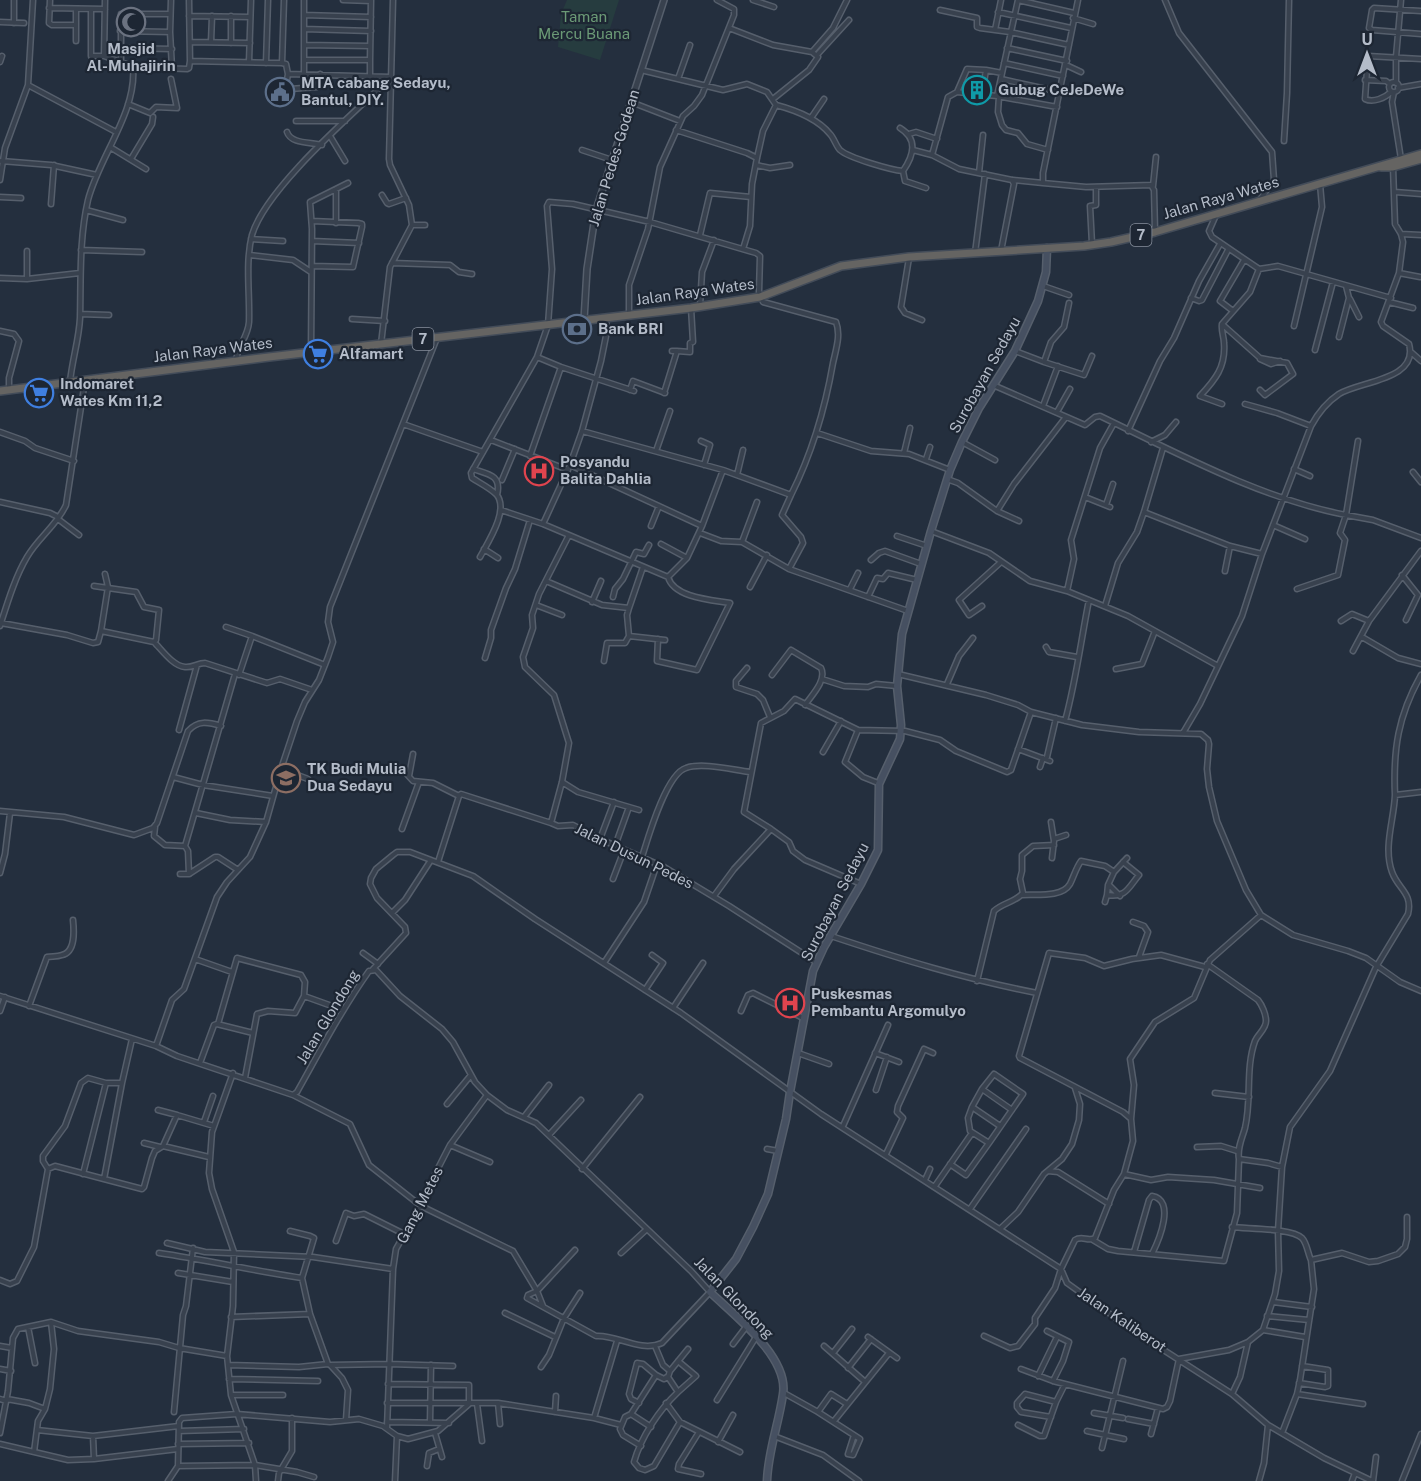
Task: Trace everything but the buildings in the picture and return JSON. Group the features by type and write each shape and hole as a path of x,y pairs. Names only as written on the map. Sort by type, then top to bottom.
{"highway":[{"name":"Jalan Raya Wates","path":"0,391 311,352 691,309 760,297 841,266 909,257 1092,245 1155,232 1421,154"},
{"name":"Jalan Raya Wates","path":"1381,167 1393,167 1421,159"}],"main road":[{"name":"Surobayan Sedayu","path":"710,1292 736,1259 768,1194 786,1119 789,1092 816,962 861,884 879,845 879,784 899,744 901,731 897,686 902,634 931,531 950,470 962,442 979,408 1015,351 1042,286 1046,272 1047,248"},
{"name":"Jalan Glondong","path":"710,1292 756,1337 776,1361 783,1381 783,1393 766,1479"}],"street":[{"path":"14,0 14,23"},
{"path":"0,180 1,158 28,85 33,0"},
{"path":"50,0 51,24 76,25"},
{"path":"104,57 105,0"},
{"path":"171,0 172,68"},
{"path":"90,9 90,53 93,56 104,57 133,67 188,69 191,42 189,0"},
{"path":"249,62 250,0"},
{"path":"266,63 268,0"},
{"path":"282,63 284,0"},
{"path":"304,0 304,73"},
{"path":"343,0 371,0 370,76"},
{"path":"381,344 392,262 412,225 411,211 389,159 389,77 393,0"},
{"name":"Jalan Pedes-Godean","path":"584,320 586,269 596,210 663,0"},
{"path":"629,315 629,285 650,222 660,167 680,121 699,101 734,15 734,9 717,0"},
{"path":"753,0 774,7"},
{"path":"812,52 833,28 847,0"},
{"path":"995,30 1001,0"},
{"path":"1047,150 1027,144 1018,133 1006,130 1002,125 998,112 998,96 1010,32 1018,0 1074,13"},
{"path":"1042,183 1078,0"},
{"path":"1165,0 1179,33 1272,152 1274,180 1258,202"},
{"path":"1284,141 1289,0"},
{"path":"1398,88 1396,57 1401,0"},
{"path":"49,8 105,9"},
{"path":"1421,11 1372,8 1369,28 1421,34"},
{"path":"76,9 76,41"},
{"path":"940,10 977,18 978,28 1010,32 1069,45"},
{"path":"998,12 1071,28"},
{"path":"121,62 122,13 170,14"},
{"path":"304,15 371,17"},
{"path":"189,16 250,17"},
{"path":"211,42 212,16"},
{"path":"231,16 231,43"},
{"path":"1073,18 1093,24"},
{"path":"772,99 809,70 818,59 817,55 849,20"},
{"path":"0,22 24,23"},
{"path":"729,28 773,45 812,52 817,55"},
{"path":"304,29 371,31"},
{"path":"120,31 170,32"},
{"path":"191,42 250,43"},
{"path":"303,45 370,46"},
{"path":"678,79 690,45"},
{"path":"120,48 172,49"},
{"path":"1007,48 1066,63 1081,72"},
{"path":"1421,59 1368,56 1365,80 1366,100 1386,96 1398,88 1421,84"},
{"path":"304,60 370,60"},
{"path":"190,61 286,64 288,74 286,86 290,89 317,87 320,74"},
{"path":"1004,63 1063,76"},
{"path":"70,382 80,314 81,250 86,210 97,175 128,104 135,80 133,67"},
{"path":"957,92 967,69 1002,73"},
{"path":"641,70 723,90 747,84 767,92 776,105 795,110 811,118 829,132 840,149 849,155 903,171"},
{"path":"982,95 986,70"},
{"path":"288,74 389,77"},
{"path":"236,361 237,353 248,332 251,239 265,208 301,165 389,77"},
{"path":"128,104 150,113 156,107 177,108 171,79"},
{"path":"1001,79 1060,92"},
{"path":"1365,80 1396,83"},
{"path":"1390,84 1389,88 1393,92 1392,102 1401,159"},
{"path":"28,85 116,132"},
{"path":"932,155 948,97 957,92 998,96 1057,107"},
{"path":"811,118 824,99"},
{"path":"630,102 680,121"},
{"path":"743,249 750,226 751,197 763,131 776,105"},
{"path":"131,159 152,124 153,117"},
{"path":"296,121 345,121"},
{"path":"900,128 909,134 913,141 913,150 903,171 905,181 926,188"},
{"path":"676,130 757,158"},
{"path":"287,132 293,140 322,145"},
{"path":"909,134 916,132 937,139"},
{"path":"979,173 983,135"},
{"path":"330,136 345,161"},
{"path":"110,147 146,169"},
{"path":"582,150 612,160"},
{"path":"913,150 932,155 955,168 1012,180 1096,187 1147,183 1153,186"},
{"path":"1155,232 1153,186 1156,157"},
{"path":"1,158 54,165 97,175"},
{"path":"51,204 54,165"},
{"path":"756,165 770,168 790,165"},
{"path":"1183,734 1200,704 1242,615 1262,554 1311,426 1324,407 1341,393 1399,373 1406,366 1410,351 1409,344 1382,324 1382,318 1399,273 1403,242 1395,224 1393,167"},
{"path":"975,253 985,174"},
{"path":"1001,251 1014,184 1012,180"},
{"path":"311,352 311,201 348,183"},
{"path":"1294,327 1322,207 1320,184"},
{"path":"1092,245 1090,206 1096,205 1096,187"},
{"path":"336,189 336,223"},
{"path":"700,235 710,192 751,197"},
{"path":"1395,192 1421,194"},
{"path":"382,195 389,204 406,197"},
{"path":"0,197 21,198"},
{"path":"497,495 471,476 537,357 548,325 552,269 548,203 573,204 650,222 756,253 760,256 761,301 836,321 838,333 827,399 817,433 782,516 801,537 803,543 789,569"},
{"path":"86,210 123,220"},
{"path":"1217,213 1210,233 1228,250 1259,269 1278,266 1306,273 1413,308"},
{"path":"312,221 362,224 353,267 312,266"},
{"path":"412,225 425,225"},
{"path":"1401,234 1421,236"},
{"path":"251,239 283,242"},
{"path":"700,307 702,272 714,240"},
{"path":"312,241 359,243"},
{"path":"1128,431 1160,361 1176,334 1191,298 1220,244"},
{"path":"81,250 142,252"},
{"path":"1191,298 1202,300 1228,250"},
{"path":"27,251 27,279"},
{"path":"250,255 293,260 311,273"},
{"path":"909,257 901,308 905,313 922,320"},
{"path":"1233,311 1220,301 1244,260"},
{"path":"392,262 450,265 459,272 472,274"},
{"path":"1196,401 1221,369 1224,351 1222,325 1250,292 1259,269"},
{"path":"0,278 27,279 80,273"},
{"path":"1399,273 1420,277"},
{"path":"1315,350 1333,282"},
{"path":"1042,286 1069,295"},
{"path":"1346,286 1349,298 1359,317"},
{"path":"1339,337 1349,298"},
{"path":"1044,362 1051,342 1064,327 1069,303"},
{"path":"537,357 632,391 633,381 665,393 675,351 690,352 690,344 693,342 691,309"},
{"path":"80,314 109,315"},
{"path":"543,524 569,468 582,431 607,331 606,317"},
{"path":"352,319 385,321"},
{"path":"1222,325 1268,364 1280,362 1288,364 1293,374 1265,395 1260,390"},
{"path":"0,332 14,334 19,341 9,378 9,390"},
{"path":"156,1046 172,1000 184,988 217,897 250,857 266,822 297,721 319,681 333,642 328,622 330,606 438,337"},
{"path":"1015,351 1084,375 1092,356"},
{"path":"1410,351 1421,361"},
{"path":"1043,406 1058,366"},
{"path":"530,456 561,367"},
{"path":"85,380 66,505 22,565 1,624 67,635 93,644 98,642 108,587 105,574"},
{"path":"993,385 1085,425 1097,416 1163,448 1313,508 1373,520 1421,538"},
{"path":"1057,412 1070,389"},
{"path":"1200,396 1222,404"},
{"path":"1245,404 1311,426"},
{"path":"656,451 670,411"},
{"path":"997,511 1014,484 1066,417"},
{"path":"1151,442 1165,435 1176,422"},
{"path":"1067,591 1074,559 1070,543 1102,444 1114,423"},
{"path":"403,424 483,452"},
{"path":"904,453 910,428"},
{"path":"582,431 723,470 791,495"},
{"path":"0,432 25,441 34,448 74,461"},
{"path":"817,433 871,451 904,453 926,459 950,470"},
{"path":"491,440 530,456 569,468 702,526"},
{"path":"701,441 710,445 704,465"},
{"path":"1297,589 1338,575 1345,540 1341,533 1358,441"},
{"path":"962,442 995,460"},
{"path":"926,459 930,447"},
{"path":"1105,606 1118,563 1137,532 1163,448"},
{"path":"502,480 515,449"},
{"path":"737,475 743,450"},
{"path":"473,469 495,479 499,487 497,495 501,510 500,517 480,557"},
{"path":"1294,469 1310,476"},
{"path":"668,577 687,558 700,533 723,470"},
{"path":"1413,472 1421,482"},
{"path":"947,479 958,483 997,511 1019,521"},
{"path":"1085,497 1108,506 1113,484"},
{"path":"0,502 50,513 79,535"},
{"path":"742,542 757,502"},
{"path":"651,526 659,506"},
{"path":"501,510 543,524 668,577 672,584 693,598 730,603 697,670 657,661 658,639"},
{"path":"1144,512 1230,546 1262,554"},
{"path":"485,658 491,630 515,569 530,520"},
{"path":"1273,525 1305,539"},
{"path":"931,531 985,552 1030,581 1067,591 1105,606 1218,666"},
{"path":"700,533 721,541 742,542 789,569 908,611"},
{"path":"551,823 569,748 552,692 523,663 533,628 532,615 569,535"},
{"path":"897,536 907,542 927,546"},
{"path":"661,544 687,558"},
{"path":"613,597 615,589 623,579 636,552 644,554 649,545"},
{"path":"1226,571 1230,546"},
{"path":"484,549 498,558"},
{"path":"1353,651 1370,621 1421,550"},
{"path":"871,560 883,551 922,564"},
{"path":"904,551 903,556 922,564"},
{"path":"750,587 767,555"},
{"path":"982,606 969,615 959,600 1001,562"},
{"path":"604,662 607,642 625,643 629,636 629,608 643,567"},
{"path":"850,589 858,573"},
{"path":"868,597 877,578 884,579 889,573 918,580"},
{"path":"1402,575 1418,595 1406,620"},
{"path":"546,581 592,602 629,608"},
{"path":"592,602 601,581"},
{"path":"94,586 136,592 144,607 159,610 158,637 154,642"},
{"path":"1065,721 1089,600"},
{"path":"536,605 562,615"},
{"path":"1341,621 1352,614 1370,621"},
{"path":"226,627 325,665"},
{"path":"101,631 154,642 180,666 191,667 205,663 267,683 283,680 312,690"},
{"path":"1116,669 1142,664 1155,631"},
{"path":"189,874 188,851 185,846 237,674 252,636"},
{"path":"629,636 665,640"},
{"path":"1362,637 1398,658 1421,664"},
{"path":"947,684 959,656 973,638"},
{"path":"1046,646 1049,652 1077,657"},
{"path":"772,675 791,650 821,668 822,679 805,705"},
{"path":"179,730 197,664"},
{"path":"747,668 736,681 736,687 757,694 763,700 770,717"},
{"path":"898,673 947,684 1007,702 1031,712 1082,725 1128,731 1201,734 1208,740 1207,769 1212,806 1246,890 1261,915 1293,935 1366,958 1400,982 1421,991"},
{"path":"1021,1369 1053,1381 1158,1408 1166,1408 1169,1405 1179,1359 1229,1350 1248,1342 1263,1330 1273,1302 1279,1271 1278,1231 1282,1167 1290,1127 1330,1071 1376,967 1408,914 1410,905 1408,897 1392,872 1388,857 1395,795 1393,762 1397,735 1421,675"},
{"path":"822,679 844,686 863,687 876,684 897,686"},
{"path":"861,884 805,860 793,851 789,842 744,812 759,726 763,721 784,711 795,699 858,730 901,731 940,740 956,751 1007,772 1011,770 1031,712"},
{"path":"1040,766 1047,758 1056,718"},
{"path":"823,752 841,721"},
{"path":"185,846 164,844 154,836 154,827 188,731 199,723 207,722 221,726"},
{"path":"858,730 845,762 863,777 879,784"},
{"path":"1018,749 1047,758"},
{"path":"409,777 413,754"},
{"path":"642,857 660,804 674,777 682,769 698,766 751,772"},
{"name":"Jalan Dusun Pedes","path":"392,767 401,768 413,781 433,783 459,796 462,794 558,826 573,825 657,864 714,896 816,962"},
{"path":"281,769 308,779"},
{"path":"173,777 203,785 273,796"},
{"path":"402,829 419,782"},
{"path":"562,783 578,792 639,810"},
{"path":"1395,795 1421,792"},
{"path":"438,862 459,796"},
{"path":"600,839 614,802"},
{"path":"615,846 629,807"},
{"path":"0,811 64,817 134,835 154,827"},
{"path":"0,873 8,839 10,813"},
{"path":"196,813 230,820 266,822"},
{"path":"1051,822 1054,845 1052,858"},
{"path":"714,896 734,869 771,829"},
{"path":"1053,839 1066,835"},
{"path":"1022,895 1024,890 1020,879 1022,855 1033,846 1054,845"},
{"path":"613,879 624,850"},
{"name":"Jalan Kaliberot","path":"392,914 372,891 371,878 376,869 398,852 410,852 473,876 673,1008 789,1092 1061,1269 1067,1283 1131,1329 1232,1394 1268,1425 1324,1458 1372,1481"},
{"path":"180,874 189,874 215,857 238,870"},
{"path":"373,969 406,933 405,927 392,914 405,900 431,860"},
{"path":"1105,902 1108,885 1114,872 1125,860 1139,875 1120,896"},
{"path":"977,981 994,911 1022,895 1057,893 1066,889 1080,861 1105,866 1114,872"},
{"path":"604,963 644,902 657,864"},
{"path":"1108,885 1120,896"},
{"path":"1107,895 1120,896"},
{"path":"1093,1239 1097,1235 1124,1174 1133,1142 1131,1119 1134,1086 1130,1059 1155,1022 1194,999 1206,965 1261,915"},
{"path":"29,1006 47,957 64,955 68,951 75,935 73,920"},
{"path":"1133,922 1144,926 1148,932 1139,957"},
{"path":"831,936 977,981 1037,993"},
{"path":"363,953 378,964"},
{"path":"984,1336 1010,1348 1018,1346 1035,1324 1035,1318 1055,1288 1075,1240 1093,1239 1112,1250 1224,1261 1237,1213 1239,1159 1237,1151 1248,1114 1248,1070 1255,1043 1266,1023 1263,1008 1255,997 1206,965 1161,955 1139,957 1104,966 1085,958 1049,953 1019,1056 1124,1112 1131,1119"},
{"path":"645,990 663,963 652,955"},
{"path":"200,1063 214,1025 218,1024 237,958 301,975 305,982 304,996 295,1013 260,1012 256,1018 245,1078"},
{"path":"195,959 232,972"},
{"path":"673,1008 703,963"},
{"name":"Jalan Glondong","path":"293,1095 297,1092 343,1010 369,971 373,969 378,971 400,996 442,1029 453,1042 475,1082 486,1095 507,1110 536,1124 549,1135 710,1292"},
{"path":"741,1011 748,995 753,993 804,1018"},
{"path":"304,996 343,1010"},
{"path":"0,1011 3,997 156,1046 293,1095 350,1124 369,1165 375,1172 421,1206 512,1250 537,1291 543,1306"},
{"path":"218,1024 253,1033"},
{"path":"843,1126 888,1025"},
{"path":"104,1179 132,1039"},
{"path":"886,1154 903,1119 897,1112 898,1106 924,1049 933,1053"},
{"path":"797,1053 829,1064"},
{"path":"874,1053 899,1062"},
{"path":"876,1090 886,1057"},
{"path":"233,1073 210,1141 209,1173 212,1189 234,1252 227,1356 229,1379 231,1395 249,1443 256,1481"},
{"path":"447,1104 471,1074"},
{"path":"950,1164 966,1175 989,1143 1000,1126 1023,1094 994,1074 981,1089 968,1119 972,1132 989,1143"},
{"path":"0,1280 10,1284 17,1281 31,1255 37,1234 48,1169 43,1156 65,1126 82,1081 88,1078 106,1083 122,1083"},
{"path":"83,1174 106,1083"},
{"path":"524,1117 549,1085"},
{"path":"1000,1229 1018,1212 1044,1174 1062,1159 1072,1144 1076,1134 1080,1104 1075,1087"},
{"path":"981,1089 1012,1110"},
{"path":"1215,1093 1249,1097"},
{"name":"Gang Metes","path":"387,1428 393,1269 396,1249 406,1235 450,1145 486,1095"},
{"path":"204,1122 213,1096"},
{"path":"582,1168 640,1097"},
{"path":"549,1135 581,1100"},
{"path":"210,1104 220,1107"},
{"path":"972,1107 1000,1126"},
{"path":"158,1110 214,1125"},
{"path":"48,1169 55,1166 142,1189 155,1151 161,1147 177,1115"},
{"path":"970,1209 1026,1129"},
{"path":"935,1186 972,1132"},
{"path":"144,1143 209,1157"},
{"path":"450,1145 490,1162"},
{"path":"1197,1147 1221,1146 1237,1151"},
{"path":"767,1149 779,1151"},
{"path":"1239,1159 1282,1167"},
{"path":"925,1180 930,1169"},
{"path":"1047,1171 1058,1172 1109,1204"},
{"path":"1124,1174 1151,1180 1168,1177 1214,1180 1260,1188"},
{"path":"1134,1252 1152,1196 1162,1200 1164,1220 1152,1254"},
{"path":"336,1241 346,1213 354,1216 364,1214 406,1235"},
{"path":"1311,1260 1342,1253 1369,1262 1398,1254 1407,1239 1407,1217"},
{"path":"1232,1227 1278,1231 1300,1237 1311,1260 1314,1287 1312,1307 1305,1336 1297,1394 1282,1433"},
{"path":"621,1253 647,1229"},
{"path":"290,1231 313,1237 302,1278 310,1314 329,1365 342,1378 348,1390 346,1420"},
{"path":"167,1243 205,1252 309,1256 393,1269"},
{"path":"174,1412 179,1348 193,1248"},
{"path":"575,1250 537,1291 528,1295 528,1300 596,1336 602,1335 617,1341 655,1346 662,1343 710,1292"},
{"path":"159,1253 234,1265 274,1275 302,1278"},
{"path":"178,1272 233,1282"},
{"path":"542,1367 564,1318 580,1293"},
{"path":"1273,1302 1312,1307"},
{"path":"505,1313 555,1337"},
{"path":"231,1317 310,1314"},
{"path":"1267,1316 1309,1320"},
{"path":"34,1452 38,1420 45,1409 50,1389 54,1349 51,1322"},
{"path":"0,1433 16,1331 51,1322 84,1332 159,1342 179,1348 227,1356"},
{"path":"28,1327 35,1363"},
{"path":"733,1344 746,1327"},
{"path":"832,1353 852,1329"},
{"path":"1263,1330 1305,1336"},
{"path":"1047,1331 1070,1342 1053,1381"},
{"path":"1038,1376 1057,1336"},
{"path":"717,1400 756,1337"},
{"path":"848,1368 869,1338 897,1358"},
{"path":"594,1418 617,1341"},
{"path":"1232,1394 1240,1377 1248,1342"},
{"path":"0,1346 12,1348"},
{"path":"655,1346 663,1365 670,1371"},
{"path":"824,1346 864,1382"},
{"path":"668,1377 670,1371 688,1349"},
{"path":"834,1421 889,1353"},
{"path":"1102,1448 1124,1360"},
{"path":"678,1361 696,1376 666,1403 634,1462 642,1469 654,1466 680,1422"},
{"path":"639,1403 631,1399 629,1394 637,1363 643,1364 664,1379 668,1377"},
{"path":"228,1365 453,1366"},
{"path":"430,1422 431,1365"},
{"path":"1299,1383 1325,1388 1328,1386 1328,1370 1302,1366"},
{"path":"0,1370 10,1371"},
{"path":"641,1446 623,1436 621,1425 625,1417 631,1414 639,1403 656,1375"},
{"path":"668,1377 678,1392"},
{"path":"229,1379 318,1381"},
{"path":"168,1481 178,1466 178,1429 179,1420 182,1418 237,1414 330,1422 359,1419 387,1428 397,1436 412,1438 435,1433 469,1404 469,1385 388,1384"},
{"path":"1018,1425 1042,1436 1047,1432 1056,1402 1065,1384"},
{"path":"783,1393 834,1421 854,1435 860,1440 852,1455 848,1452 854,1435"},
{"path":"818,1412 831,1394 847,1404"},
{"path":"1051,1418 1021,1412 1017,1403 1025,1394 1056,1402"},
{"path":"1297,1394 1363,1404"},
{"path":"231,1395 283,1395"},
{"path":"555,1412 556,1396"},
{"path":"0,1399 29,1403 45,1409"},
{"path":"387,1403 498,1403 594,1418 621,1425"},
{"path":"498,1403 500,1424"},
{"path":"666,1403 680,1422 740,1452"},
{"path":"477,1404 482,1441"},
{"path":"1151,1434 1158,1408"},
{"path":"1094,1413 1154,1424"},
{"path":"631,1414 651,1427"},
{"path":"718,1442 733,1415"},
{"path":"278,1481 293,1446 292,1418"},
{"path":"387,1422 448,1423"},
{"path":"1259,1481 1264,1463 1268,1425"},
{"path":"37,1430 93,1436 178,1429 244,1430"},
{"path":"1087,1431 1124,1440"},
{"path":"699,1432 678,1469 701,1474"},
{"path":"435,1433 442,1457"},
{"path":"1402,1481 1421,1434"},
{"path":"93,1436 94,1459"},
{"path":"395,1481 397,1436"},
{"path":"773,1436 823,1455 859,1481"},
{"path":"0,1444 68,1460 94,1459 178,1446 249,1443"},
{"path":"427,1466 429,1453 439,1449"},
{"path":"1372,1481 1376,1457"},
{"path":"178,1466 255,1466 282,1469 314,1477"},
{"path":"1352,1481 1355,1473"}],"green space":[{"name":"Taman Mercu Buana","path":"567,0 619,0 600,60 558,47 561,14"}],"place":[{"name":"Masjid Al-Muhajirin","path":"131,22"},
{"name":"Gubug CeJeDeWe","path":"977,90"},
{"name":"MTA cabang Sedayu, Bantul, DIY.","path":"280,92"},
{"name":"Bank BRI","path":"577,329"},
{"name":"Alfamart","path":"318,354"},
{"name":"Indomaret Wates Km 11,2","path":"39,393"},
{"name":"Posyandu Balita Dahlia","path":"539,471"},
{"name":"TK Budi Mulia Dua Sedayu","path":"286,778"},
{"name":"Puskesmas Pembantu Argomulyo","path":"790,1003"}]}
